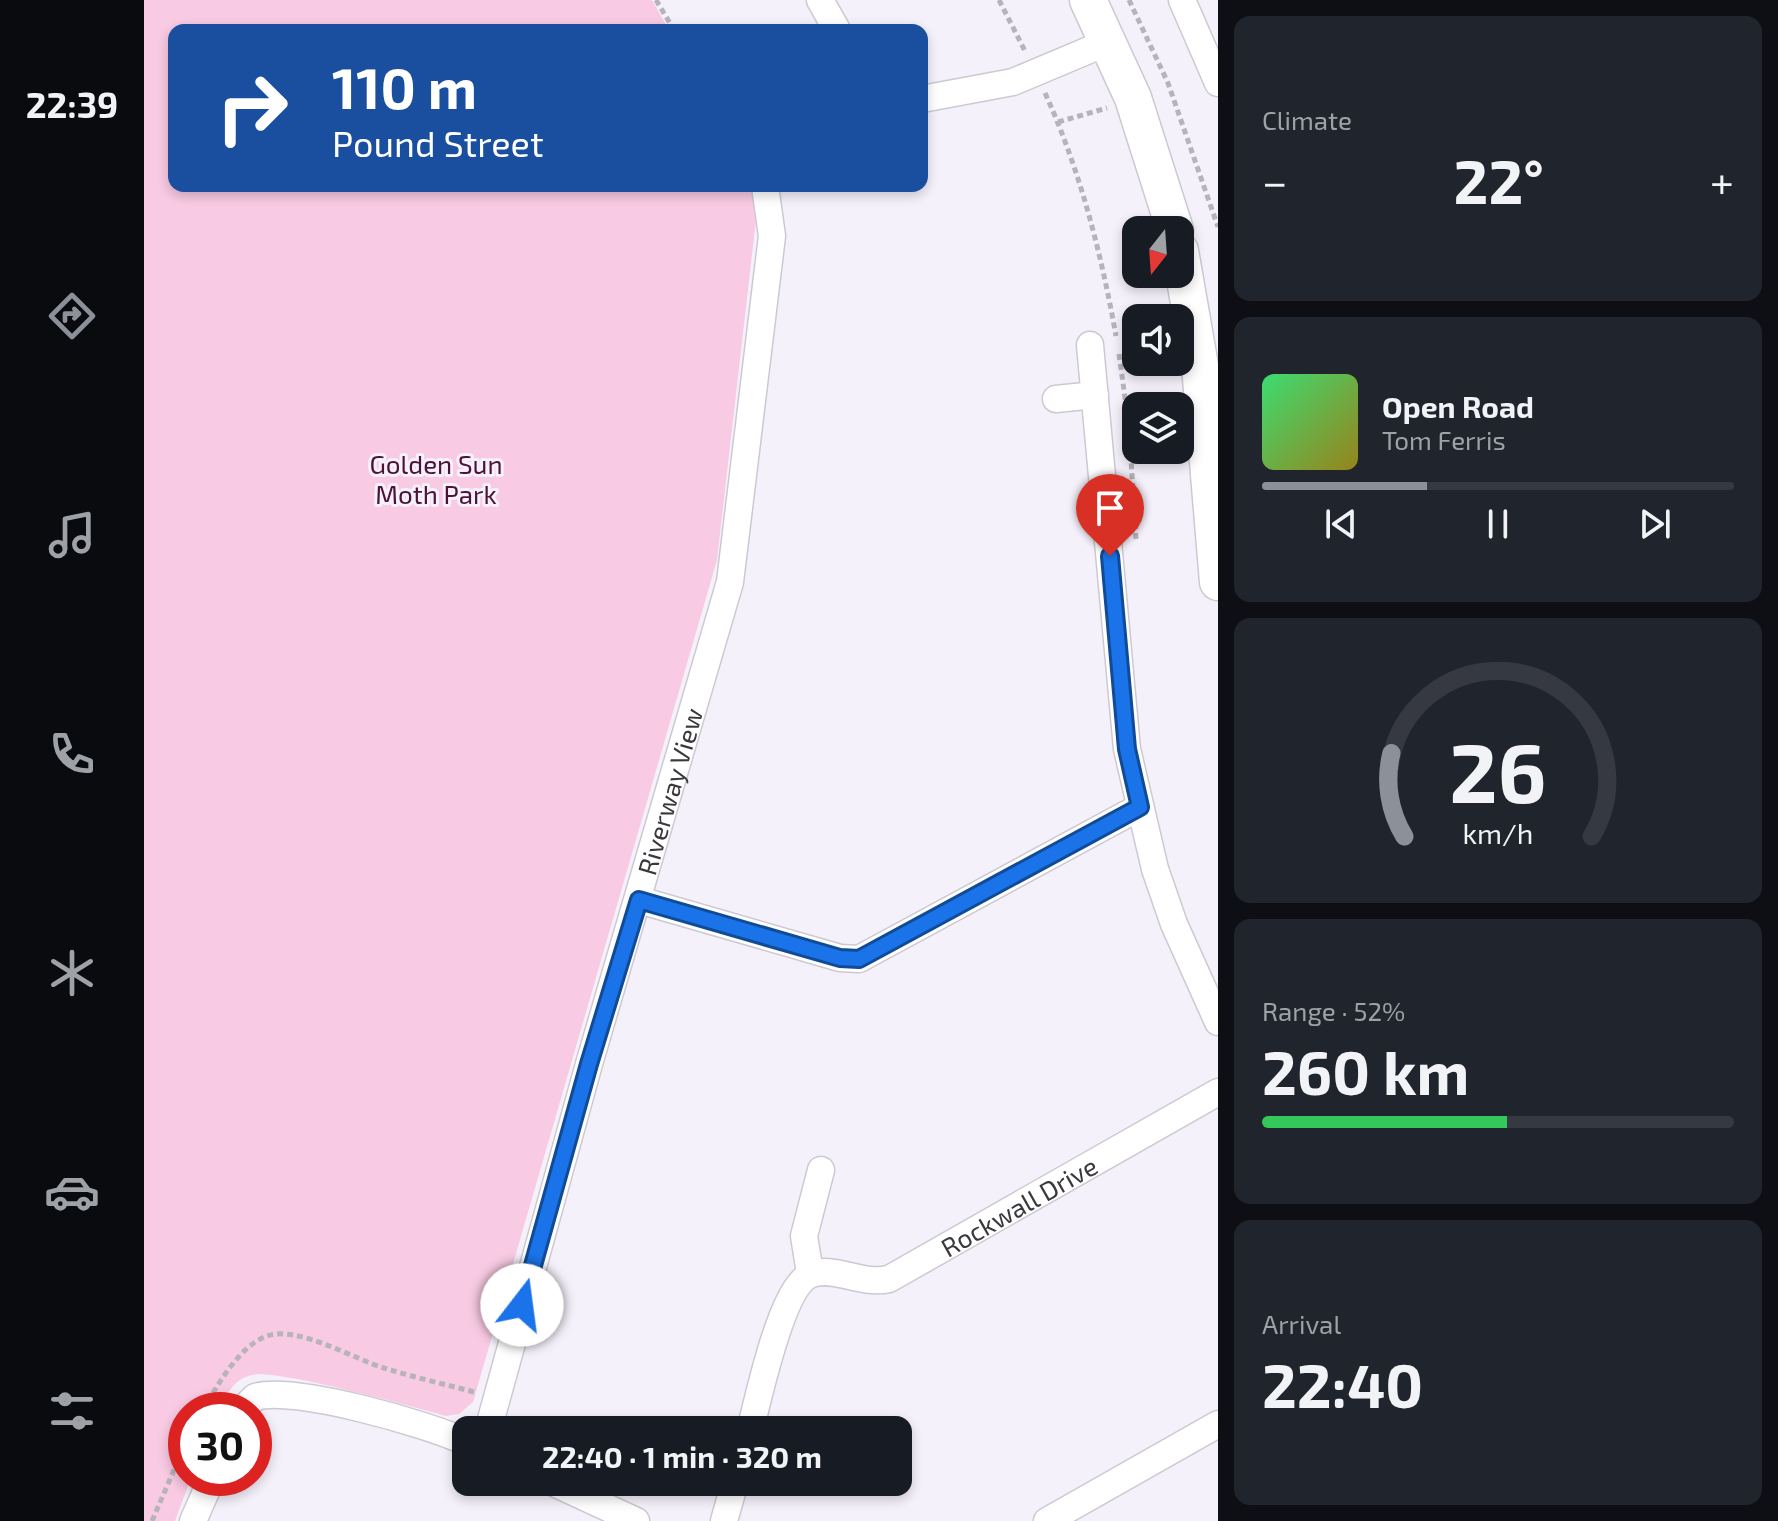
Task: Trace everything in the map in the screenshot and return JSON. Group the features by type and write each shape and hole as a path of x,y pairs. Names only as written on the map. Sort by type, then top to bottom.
{"street":[{"path":"820,0 834,24"},
{"path":"1088,0 1155,159 1171,216"},
{"path":"1182,0 1218,83"},
{"path":"928,98 1013,82 1108,42"},
{"name":"Riverway View","path":"492,1416 589,1064 639,900 736,556 772,236 766,192"},
{"path":"1186,288 1200,366 1218,582"},
{"path":"1090,345 1127,749 1155,869 1174,924 1218,1022"},
{"path":"1056,399 1095,395"},
{"path":"639,900 840,958 859,959 1140,807"},
{"name":"Rockwall Drive","path":"810,1273 821,1272 868,1282 889,1279 1218,1092"},
{"path":"754,1416 787,1303 794,1288 810,1273 804,1236 821,1170"},
{"path":"272,1396 284,1395 413,1421 452,1436"},
{"path":"1047,1521 1218,1424"},
{"path":"193,1521 204,1496"},
{"path":"582,1496 636,1521"},
{"path":"724,1521 731,1496"}],"path":[{"path":"656,0 670,24"},
{"path":"1129,0 1168,83 1218,227"},
{"path":"216,1392 240,1358 266,1336 279,1334 309,1340 384,1368 497,1395"},
{"path":"152,1521 168,1484"}],"green space":[{"name":"Golden Sun Moth Park","path":"144,0 652,0 666,24 168,24 168,192 752,192 757,211 717,560 473,1402 459,1414 446,1416 346,1390 266,1375 245,1377 229,1392 168,1392 168,1496 184,1496 175,1521 144,1521"}],"route":[{"path":"522,1305 589,1064 639,900 840,958 859,959 1140,807 1127,749 1110,556"}]}
